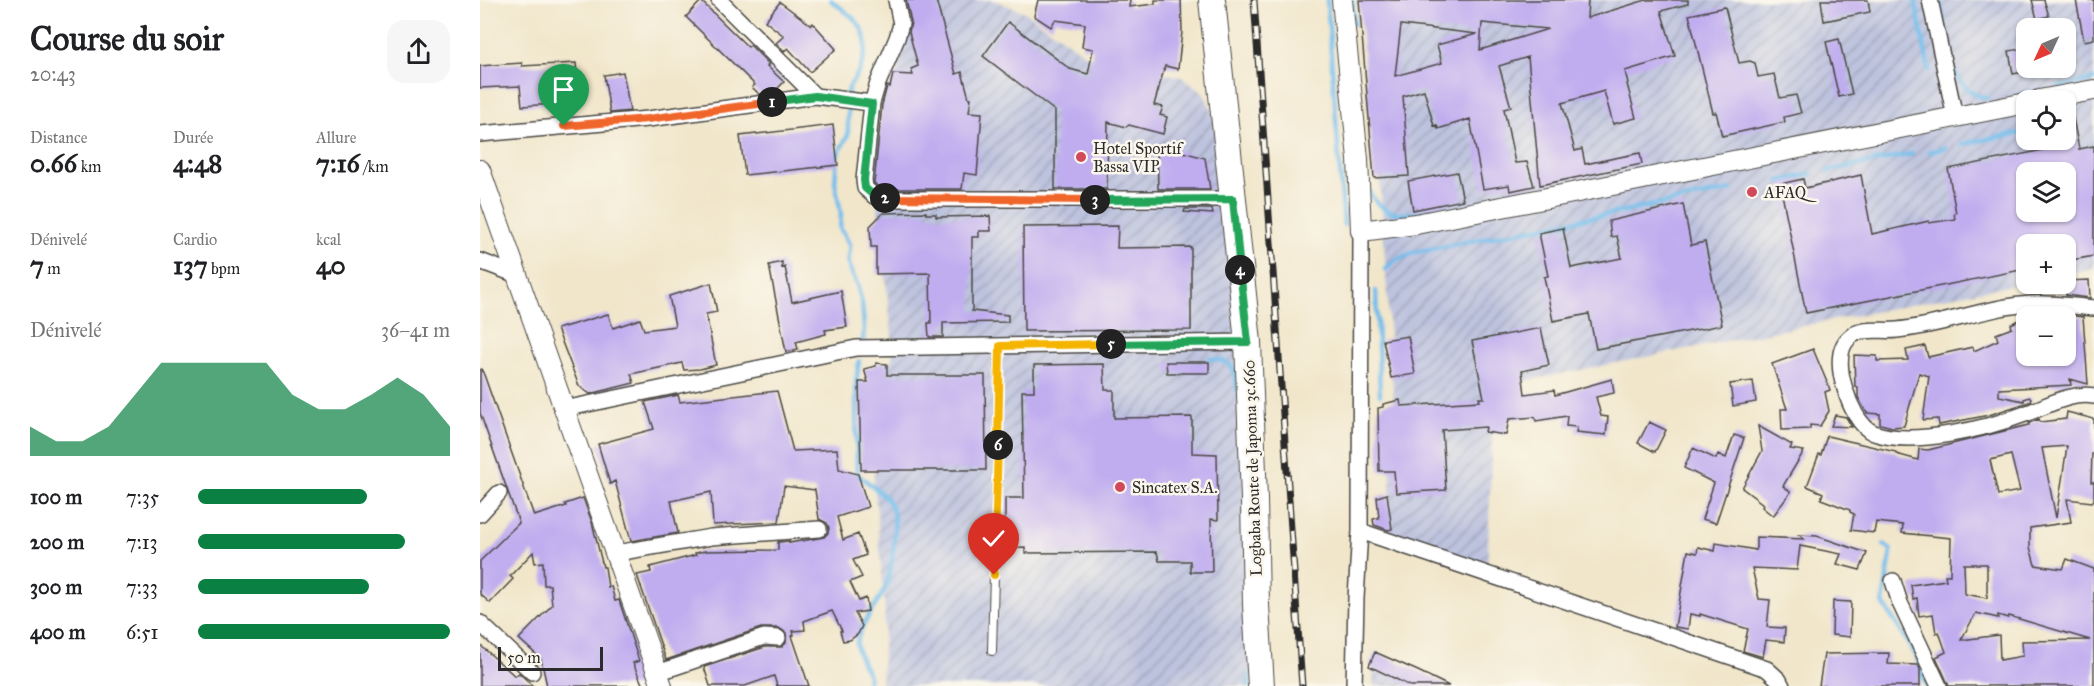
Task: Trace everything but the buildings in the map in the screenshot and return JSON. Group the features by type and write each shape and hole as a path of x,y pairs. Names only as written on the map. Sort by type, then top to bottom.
{"main road":[{"name":"Logbaba Route de Japoma 3c.660","path":"1212,0 1248,342 1256,605 1261,686"}],"street":[{"path":"719,0 815,96"},
{"path":"896,0 901,24 872,104 864,180 865,188 874,196 887,199 946,200 1233,199"},
{"path":"1342,0 1358,159 1361,231 1360,531 1354,686"},
{"path":"1930,0 1955,117"},
{"path":"2076,93 2094,90"},
{"path":"480,134 648,119 815,96 872,104"},
{"path":"1361,231 1451,217 2016,105"},
{"path":"480,170 659,679 764,637 778,638"},
{"path":"480,261 517,275"},
{"path":"2094,308 2033,304 1927,326 1864,331 1850,336 1842,347 1840,375 1848,399 1857,416 1872,432 1887,436 1913,437 1976,429 2011,419 2075,394 2094,396"},
{"path":"564,409 856,348 1248,342"},
{"path":"480,514 499,493"},
{"path":"616,553 711,537 819,529"},
{"path":"1360,531 1767,669 1782,686"},
{"path":"1893,581 1900,603 1939,686"},
{"path":"480,622 532,672"}],"lane":[{"path":"992,651 1000,346"}],"shaded area":[{"path":"933,0 993,0 1025,12 1089,57 1182,77 1203,92 1215,116 1237,330 1252,686 881,686 885,610 874,480 872,365 892,361 893,346 877,200 887,107 916,3"},
{"path":"1369,0 2094,0 2094,269 2076,272 2076,234 2016,234 2016,284 1494,387 1487,578 1388,535 1394,406"},
{"path":"1372,664 1423,686 1374,686"}],"waterway":[{"path":"831,0 859,24 865,38 863,62 847,96"},
{"path":"1327,0 1344,225"},
{"path":"1352,0 1354,24"},
{"path":"1915,0 1929,70"},
{"path":"1940,0 1947,44 1956,74 1964,86 1974,94 1988,98"},
{"path":"2059,87 2094,79"},
{"path":"848,109 848,135 837,156 835,182 841,214 840,228 850,245 848,260 862,303 863,344"},
{"path":"1962,144 2016,134"},
{"path":"1929,152 1945,148"},
{"path":"1827,171 1912,154"},
{"path":"1779,181 1811,174"},
{"path":"1367,186 1373,198 1381,207 1390,212 1412,214 1447,208"},
{"path":"1385,269 1395,260 1416,252 1731,190"},
{"path":"1376,291 1380,395"},
{"path":"1209,359 1228,363 1234,371 1237,390"},
{"path":"859,361 856,383 857,474 889,502 894,521 894,547 886,584 857,641 859,655 869,676 867,686"},
{"path":"1884,545 1891,550 1891,553 1883,603 1916,655 1927,686"},
{"path":"1907,595 1908,606"},
{"path":"1248,674 1248,686"}],"railway":[{"path":"1254,0 1302,686"}],"place":[{"name":"Hotel Sportif Bassa VIP","path":"1081,157"},
{"name":"AFAQ","path":"1752,192"},
{"name":"Sincatex S.A.","path":"1120,487"}],"route":[{"path":"564,126 648,119 815,96 844,99 872,104 864,180 865,188 874,196 887,199 958,200 1233,199 1248,342 1000,346 994,575"}]}
